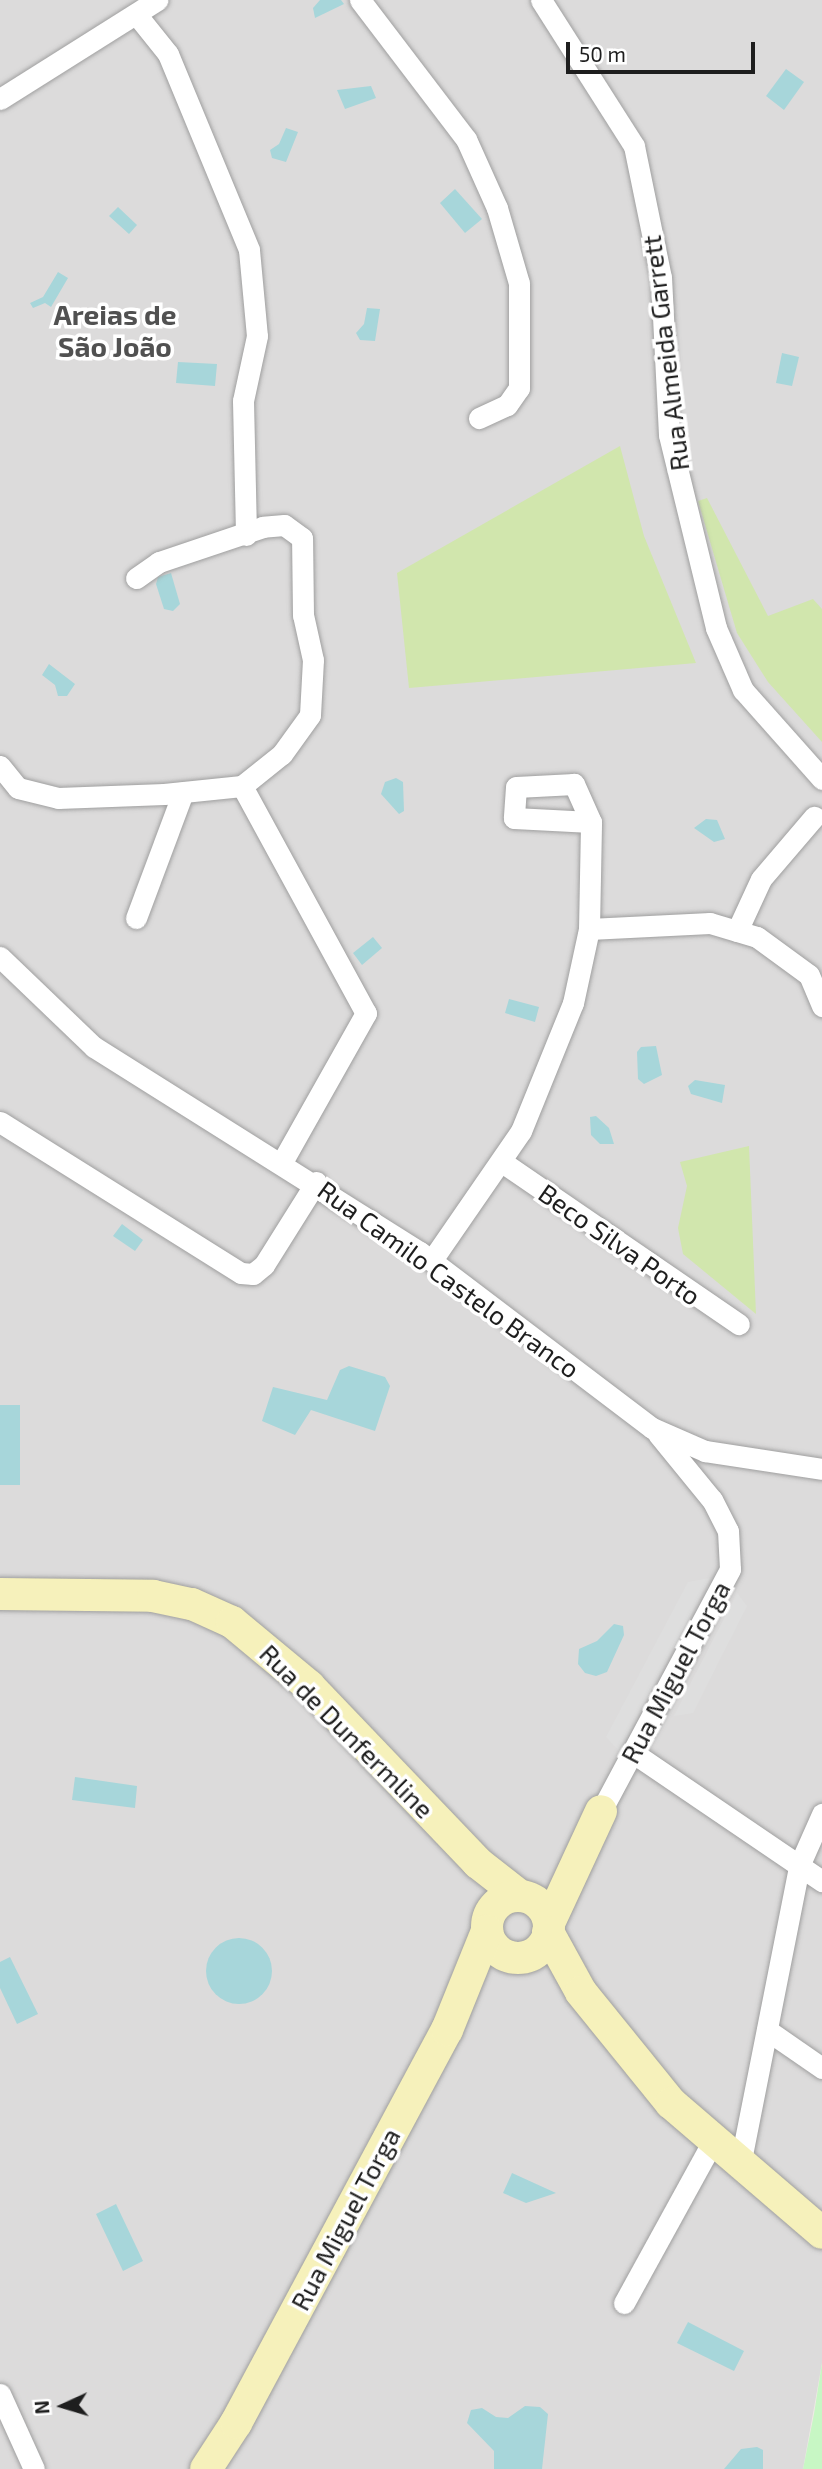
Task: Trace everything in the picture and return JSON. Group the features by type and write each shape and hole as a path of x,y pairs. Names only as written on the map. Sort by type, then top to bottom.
{"street":[{"path":"0,99 157,0"},
{"path":"360,0 466,139 497,208 519,283 519,388 507,405 479,418"},
{"name":"Rua Almeida Garrett","path":"541,0 634,146 661,277 670,435 716,628 743,690 822,779"},
{"path":"136,14 169,54 249,250 257,336 243,401 246,535"},
{"path":"0,766 18,788 58,798 183,792 242,786 282,754 310,715 313,660 303,615 302,538 284,525 263,527 246,535 159,562 136,578"},
{"path":"242,786 366,1013 282,1162"},
{"path":"136,918 183,792"},
{"path":"737,931 761,879 814,817"},
{"path":"432,1261 502,1162 548,1072 573,1003 589,929 590,822"},
{"path":"589,929 710,923 757,937 809,975 822,1006"},
{"path":"0,945 16,971"},
{"name":"Rua Camilo Castelo Branco","path":"0,957 94,1047 316,1182 432,1261 652,1427 705,1451 822,1469"},
{"path":"0,1122 241,1273 253,1274 264,1265 316,1182"},
{"name":"Beco Silva Porto","path":"502,1162 739,1324"},
{"name":"Rua Miguel Torga","path":"454,2016 535,1942 601,1811 730,1569 728,1531 712,1500 688,1465 652,1427"},
{"path":"712,1500 707,1478 714,1465 730,1455"},
{"name":"Rua de Dunfermline","path":"0,1594 153,1596 192,1604 232,1622 309,1686 478,1863 523,1896"},
{"path":"632,1752 822,1881"},
{"name":"Rua Miguel Torga","path":"523,1896 601,1811"},
{"path":"740,2165 799,1866 822,1814"},
{"path":"478,1863 488,1923 498,1952 535,1942"},
{"path":"488,1923 502,1902 523,1896 545,1909 535,1942"},
{"name":"Rua Miguel Torga","path":"236,2423 454,2016 488,1923"},
{"path":"535,1942 581,1992 671,2103 822,2233"},
{"path":"767,2029 822,2068"},
{"path":"624,2304 713,2141"},
{"path":"0,2394 34,2469"},
{"path":"206,2469 236,2423"},
{"path":"219,2469 236,2423"}],"shaded area":[{"path":"0,0 822,0 822,2363 803,2469 0,2469"},
{"path":"710,1578 620,1752 606,1737 688,1582"},
{"path":"737,1593 747,1606 693,1713 674,1716"}],"green space":[{"path":"620,446 644,536 696,663 409,688 397,573"},
{"path":"707,498 768,616 813,599 822,609 822,742 768,682 737,633 698,501"},
{"path":"749,1146 756,1314 683,1254 678,1228 687,1186 680,1162"},
{"path":"822,2363 822,2469 803,2469 814,2414"}],"water":[{"path":"320,0 341,0 344,4 315,18 313,8"},
{"path":"786,69 804,82 784,110 766,96"},
{"path":"371,86 376,98 345,109 337,90"},
{"path":"286,128 298,132 286,162 272,158 270,150 279,144"},
{"path":"455,189 482,219 465,233 440,203"},
{"path":"118,207 137,225 129,234 109,216"},
{"path":"58,272 68,278 51,307 45,303 33,308 30,303 43,297"},
{"path":"367,308 380,309 375,341 360,340 356,333 364,324"},
{"path":"782,353 799,357 792,386 776,383"},
{"path":"178,362 217,364 215,386 176,383"},
{"path":"171,573 180,604 173,611 164,609 156,584 158,577"},
{"path":"49,664 75,684 67,696 58,696 55,685 42,675"},
{"path":"396,778 403,782 404,811 399,814 381,794 385,782"},
{"path":"706,819 717,820 725,839 714,842 694,828"},
{"path":"373,937 382,948 362,965 353,953"},
{"path":"509,999 539,1007 535,1022 505,1013"},
{"path":"656,1046 662,1075 644,1084 638,1079 637,1052 641,1047"},
{"path":"695,1080 725,1085 722,1103 691,1094 688,1086"},
{"path":"596,1116 609,1128 614,1144 600,1144 591,1135 590,1117"},
{"path":"122,1224 143,1240 135,1251 113,1236"},
{"path":"349,1366 385,1377 390,1386 375,1431 311,1410 295,1435 262,1421 273,1387 327,1400 340,1370"},
{"path":"0,1405 20,1405 20,1485 0,1485"},
{"path":"614,1624 623,1626 624,1635 607,1672 596,1676 585,1673 578,1664 579,1649 597,1641"},
{"path":"75,1777 137,1786 135,1808 72,1800"},
{"path":"239,1938 252,1941 262,1948 269,1958 272,1971 269,1984 262,1994 252,2001 239,2004 226,2001 216,1994 209,1984 206,1971 209,1958 216,1948 226,1941"},
{"path":"10,1957 38,2014 17,2024 0,1988 0,1962"},
{"path":"512,2173 556,2193 526,2203 503,2193"},
{"path":"116,2204 143,2261 123,2271 96,2214"},
{"path":"688,2322 744,2351 734,2371 677,2343"},
{"path":"525,2406 540,2407 548,2414 542,2469 494,2469 494,2451 467,2423 471,2410 482,2408 496,2417 508,2418"},
{"path":"757,2447 763,2450 763,2469 724,2469 741,2449"}],"district":[{"name":"Areias de São João","path":"115,330"}]}
